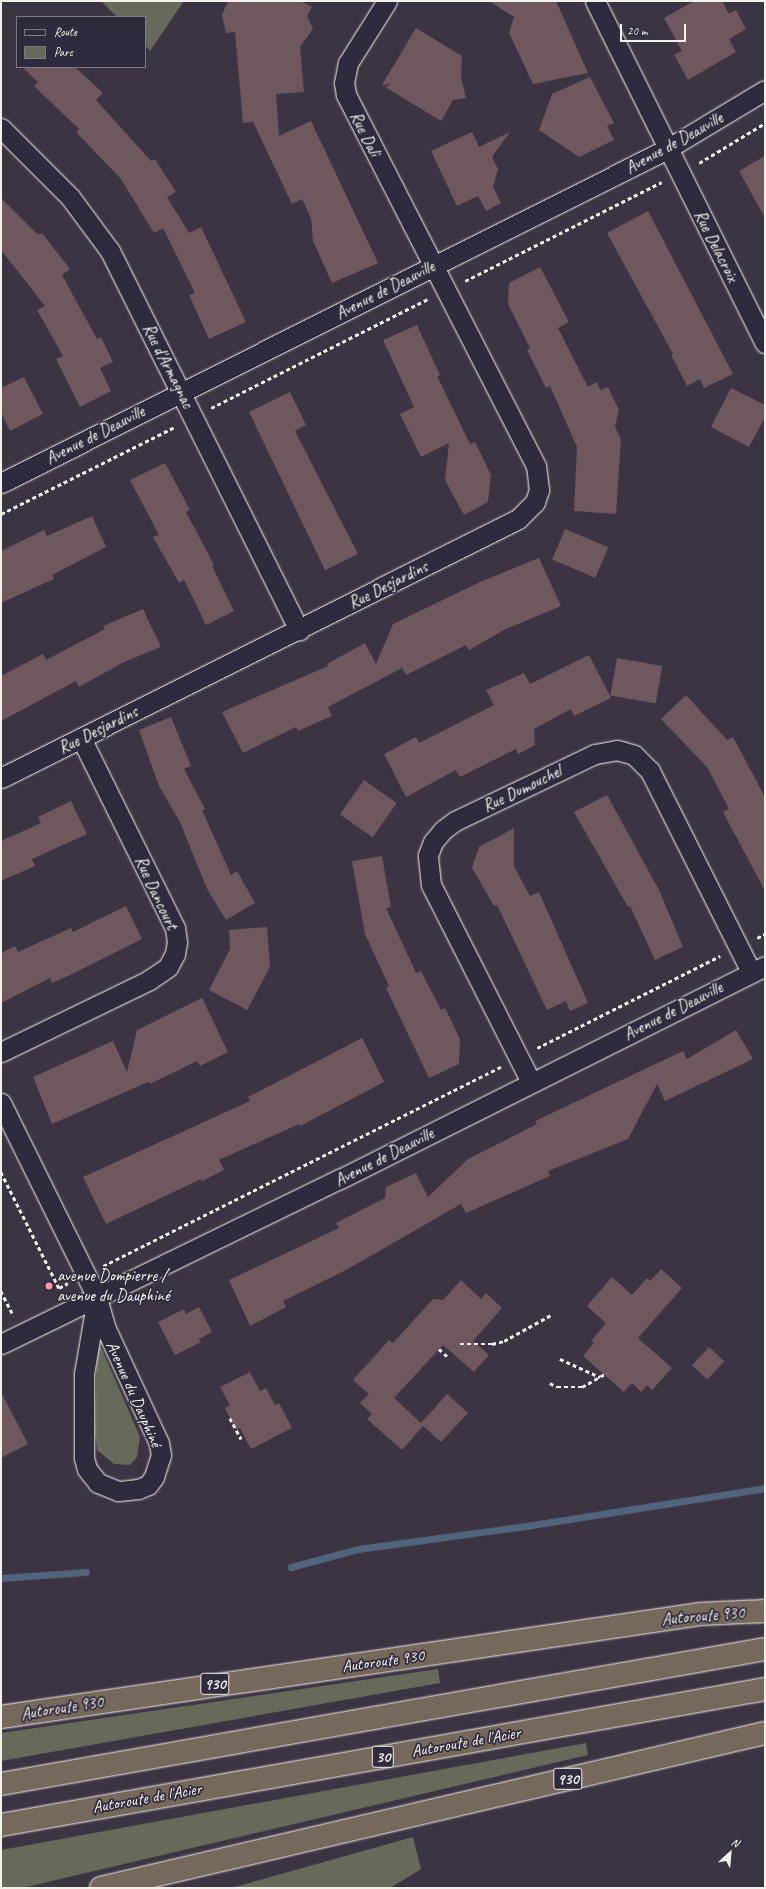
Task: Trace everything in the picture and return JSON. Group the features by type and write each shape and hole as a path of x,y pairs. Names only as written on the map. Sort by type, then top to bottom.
{"highway":[{"name":"Autoroute 930","path":"1,1717 701,1614 765,1611"},
{"name":"30","path":"1,1784 765,1648"},
{"name":"Autoroute de l'Acier","path":"1,1825 765,1689"},
{"name":"930","path":"101,1888 765,1733"}],"street":[{"name":"Rue Dali","path":"387,1 352,54 345,72 345,88 351,106 432,267"},
{"path":"595,1 667,149"},
{"name":"Avenue de Deauville","path":"1,483 667,149 765,90"},
{"name":"Rue d'Armagnac","path":"1,128 70,197 92,224 110,251 299,630"},
{"name":"Rue Delacroix","path":"667,149 765,343"},
{"name":"Rue Desjardins","path":"1,778 518,519 535,502 539,490 536,466 432,267"},
{"name":"Rue Dancourt","path":"1,1052 150,980 168,967 175,954 178,942 175,928 81,738"},
{"name":"Rue Dumouchel","path":"530,1082 431,885 428,856 433,842 443,830 455,822 601,752 617,750 634,755 650,770 758,969"},
{"name":"Avenue de Deauville","path":"1,1344 97,1298 758,969"},
{"name":"Avenue du Dauphiné","path":"1,1103 97,1298 106,1329 159,1443 161,1455 154,1477 148,1485 138,1489 118,1491 98,1483 87,1469 84,1458 84,1374 97,1298"}],"path":[{"name":"Avenue de Deauville","path":"694,166 765,123"},
{"name":"Avenue de Deauville","path":"460,284 666,180"},
{"name":"Avenue de Deauville","path":"207,411 432,298"},
{"name":"Avenue de Deauville","path":"1,514 179,425"},
{"path":"755,939 765,934"},
{"name":"Avenue de Deauville","path":"535,1050 721,956"},
{"name":"Avenue de Deauville","path":"109,1263 500,1067"},
{"path":"1,1172 59,1288"},
{"path":"1,1292 16,1320"},
{"path":"460,1344 492,1344 504,1341 553,1314"},
{"path":"439,1349 448,1357"},
{"path":"560,1359 601,1377"},
{"path":"550,1383 557,1387 582,1387 606,1373"},
{"path":"230,1418 241,1439"}],"green space":[{"path":"101,1 184,1 150,51 146,46 146,16 116,16"},
{"path":"97,1346 101,1347 140,1437 137,1457 130,1465 114,1464 97,1450 95,1432"},
{"path":"438,1669 440,1683 1,1761 1,1733"},
{"path":"586,1743 588,1755 22,1888 1,1888 1,1850"},
{"path":"413,1837 421,1869 390,1888 231,1888"}],"building":[{"path":"228,1 301,1 312,7 307,16 313,29 300,47 304,92 276,94 279,136 311,121 378,263 332,283 313,241 311,218 302,199 292,204 253,122 243,123 235,32 226,33 222,15"},
{"path":"489,1 556,1 588,73 533,84 509,33 514,17"},
{"path":"694,1 722,1 729,14 736,10 746,29 729,39 736,52 688,80 674,55 682,51 664,18"},
{"path":"416,28 462,56 461,77 466,98 453,100 441,121 385,87 392,84 382,85"},
{"path":"23,68 76,68 103,93 96,100 151,161 155,159 176,192 167,197 189,233 201,227 246,322 209,339 189,295 195,293 163,228 154,233 121,179 76,132 79,129 34,86 38,82"},
{"path":"590,77 614,123 607,126 614,140 579,157 539,130 552,94"},
{"path":"472,132 479,147 510,132 492,157 498,169 493,187 501,203 486,211 478,196 457,206 431,151"},
{"path":"765,156 765,218 739,171"},
{"path":"1,198 38,235 42,233 70,269 62,275 97,339 101,337 113,362 100,368 111,391 80,407 56,359 63,356 37,310 45,306 1,250"},
{"path":"648,211 733,374 704,388 700,379 687,386 671,355 673,354 607,233"},
{"path":"540,267 569,322 558,328 588,387 597,382 600,390 608,387 619,410 615,427 621,439 616,514 574,511 577,447 550,386 546,388 527,350 530,348 508,304 509,283"},
{"path":"417,325 440,375 437,376 470,444 475,442 491,475 488,502 464,515 445,480 449,443 421,457 400,414 414,407 383,340"},
{"path":"24,377 43,414 10,431 1,413 1,388"},
{"path":"731,388 765,405 765,417 749,447 711,427"},
{"path":"290,392 306,425 295,431 358,554 325,570 249,412"},
{"path":"165,463 190,510 186,512 214,565 212,566 234,611 206,625 184,580 179,583 153,537 159,535 130,480"},
{"path":"92,516 106,547 52,575 54,579 1,603 1,551 44,530 47,536"},
{"path":"565,529 608,547 595,578 552,559"},
{"path":"539,558 561,606 504,630 469,650 466,645 406,675 402,668 328,707 332,716 298,731 296,727 243,753 222,712 328,666 327,664 365,643 376,664 393,624 480,582"},
{"path":"143,609 161,647 124,662 79,687 76,681 1,721 1,676 43,654 46,660 105,629 103,626"},
{"path":"589,655 611,698 574,716 571,709 534,729 535,745 518,754 516,749 460,777 456,770 406,797 384,754 416,737 419,743 494,705 486,690 524,673 530,684"},
{"path":"617,658 662,666 656,703 610,695"},
{"path":"686,695 727,740 733,737 765,797 765,891 723,812 729,809 707,767 661,719"},
{"path":"171,717 191,766 184,769 205,809 202,810 231,875 237,871 255,903 226,920 207,889 180,822 159,786 139,730"},
{"path":"364,780 397,803 373,837 340,814"},
{"path":"607,795 659,890 683,947 655,960 630,906 628,907 574,812"},
{"path":"71,801 87,834 32,859 35,866 1,881 1,841 41,823 38,817"},
{"path":"514,828 514,866 530,896 539,892 588,1003 570,1011 566,1001 547,1010 497,905 494,906 472,868 479,847"},
{"path":"382,856 391,907 386,908 416,973 421,971 441,1010 445,1008 460,1039 459,1064 429,1078 386,988 389,986 365,934 352,861"},
{"path":"126,906 142,939 68,976 52,983 50,978 1,1003 1,953 15,946 18,952 71,928 73,932"},
{"path":"267,927 270,967 247,1010 209,990 230,949 229,930"},
{"path":"202,998 228,1052 200,1066 197,1061 150,1084 148,1082 52,1124 33,1077 113,1041 127,1072 137,1030"},
{"path":"736,1030 753,1059 665,1101 657,1084 628,1139 548,1171 550,1176 466,1213 461,1204 346,1270 283,1301 286,1307 250,1326 229,1280 339,1228 336,1223 385,1198 386,1187 416,1173 428,1197 468,1159 537,1124 535,1121 683,1051 687,1059"},
{"path":"362,1038 384,1082 300,1126 299,1124 219,1160 224,1170 202,1181 201,1179 106,1224 83,1177 250,1101 248,1097"},
{"path":"661,1269 682,1288 638,1338 672,1368 652,1390 647,1385 641,1392 632,1383 624,1392 583,1356 594,1343 591,1341 606,1323 587,1306 612,1277 632,1295 647,1278 650,1281"},
{"path":"461,1280 481,1299 486,1293 502,1308 473,1341 489,1355 474,1372 443,1345 394,1398 421,1423 447,1394 468,1413 441,1442 423,1426 402,1450 367,1419 372,1414 360,1403 369,1394 353,1380 389,1340 393,1343 433,1299 443,1300"},
{"path":"199,1307 212,1332 199,1339 201,1342 175,1355 158,1322 184,1309 186,1314"},
{"path":"709,1347 724,1361 707,1380 692,1365"},
{"path":"250,1372 260,1391 266,1388 275,1405 279,1403 292,1428 251,1449 240,1428 236,1430 225,1408 230,1405 220,1387"},
{"path":"1,1392 28,1444 1,1458"}],"waterway":[{"path":"291,1567 358,1549 526,1526 765,1488"},
{"path":"1,1578 86,1572"}],"place":[{"name":"avenue Dompierre / avenue du Dauphiné","path":"49,1286"}]}
